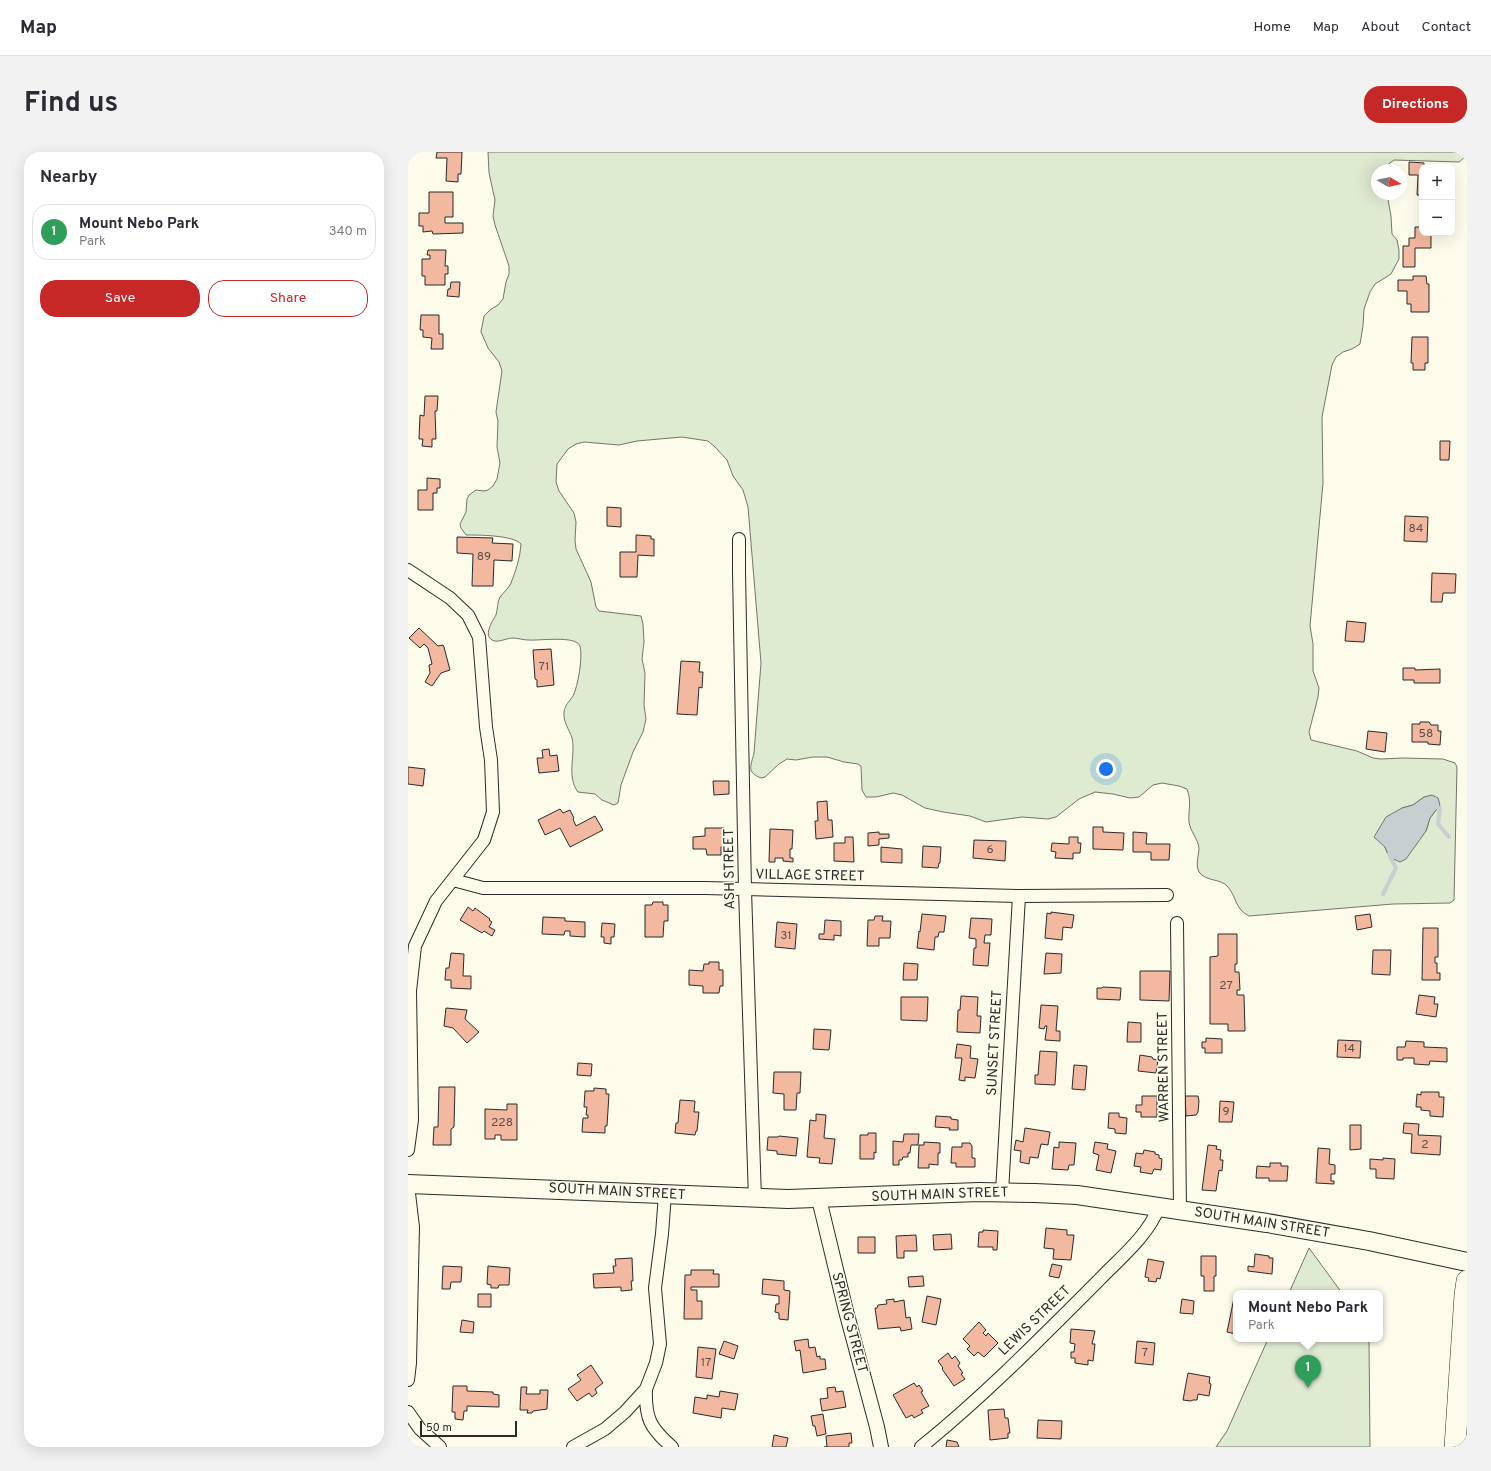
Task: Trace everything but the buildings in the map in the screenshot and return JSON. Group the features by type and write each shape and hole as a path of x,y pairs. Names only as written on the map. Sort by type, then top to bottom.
{"highway":[{"path":"1455,1447 1467,1281"}],"main road":[{"name":"SOUTH MAIN STREET","path":"408,1184 755,1199 819,1199 1002,1192 1077,1195 1331,1234 1467,1262"}],"street":[{"name":"ASH STREET","path":"739,539 745,890 755,1199"},
{"path":"408,570 450,598 468,615 479,636 486,727 491,760 493,812 484,840 436,901 415,946 410,991 412,1120 408,1150"},
{"name":"VILLAGE STREET","path":"453,880 483,888 705,888 1019,896 1167,895"},
{"name":"SUNSET STREET","path":"1002,1192 1019,896"},
{"name":"WARREN STREET","path":"1177,923 1180,1210"},
{"path":"408,1184 413,1227 410,1363 408,1380"},
{"path":"665,1194 662,1234 655,1288 660,1344 656,1363 646,1389 645,1408 656,1433 672,1447"},
{"name":"SPRING STREET","path":"819,1199 842,1298 881,1447"},
{"name":"LEWIS STREET","path":"921,1447 1017,1360 1069,1310 1149,1228 1159,1207"},
{"path":"573,1447 605,1429 625,1412 646,1389"},
{"path":"408,1412 420,1429 440,1447"}],"green space":[{"path":"488,152 1467,152 1465,157 1459,162 1394,160 1389,164 1371,164 1371,200 1388,200 1392,234 1397,240 1399,259 1391,274 1375,284 1370,292 1364,309 1360,344 1336,357 1332,365 1322,417 1323,483 1310,626 1313,644 1313,671 1319,688 1309,732 1311,740 1357,751 1373,758 1443,759 1455,763 1457,767 1454,900 1450,903 1393,904 1249,916 1241,910 1231,891 1225,884 1206,877 1199,872 1197,863 1199,848 1189,822 1190,802 1187,789 1179,786 1162,783 1153,785 1139,797 1130,798 1095,792 1079,799 1056,817 1048,819 1022,817 986,822 970,816 925,808 902,795 893,793 876,797 866,797 862,790 861,766 827,757 813,757 796,760 787,759 765,777 761,778 756,776 751,771 751,765 754,753 761,663 748,507 743,490 733,476 727,460 715,447 708,441 682,437 637,441 619,445 584,442 576,444 568,449 557,464 556,482 559,491 574,513 576,522 576,549 591,582 596,607 599,611 641,616 643,624 644,642 642,659 645,673 644,705 646,719 643,732 633,752 621,785 618,803 614,805 602,800 595,794 578,792 574,786 572,772 572,738 565,722 564,712 565,707 573,696 578,679 581,657 580,646 572,641 556,639 528,640 513,638 495,641 491,639 488,633 489,629 496,615 499,599 509,587 513,578 519,559 521,544 517,541 503,537 466,535 460,524 466,512 467,499 469,495 476,490 484,491 493,486 497,479 500,463 497,447 498,421 496,412 502,371 499,362 488,348 481,332 484,316 503,299 509,274 509,266 493,216 495,200 489,173","holes":["1424,797 1440,805 1430,818 1426,831 1389,857 1385,847 1402,808 1413,805"]},
{"path":"1309,1248 1340,1290 1290,1290"},
{"path":"1267,1342 1369,1342 1370,1447 1216,1447 1227,1431"}],"shaded area":[{"path":"1432,795 1438,798 1440,805 1430,818 1426,831 1406,859 1400,862 1389,857 1385,847 1374,837 1386,817 1402,808 1413,805 1424,797"}],"waterway":[{"path":"1434,807 1440,808 1438,824 1449,837"},
{"path":"1383,894 1396,868 1389,854"}],"place":[{"name":"Mount Nebo Park","path":"1308,1388"}]}
